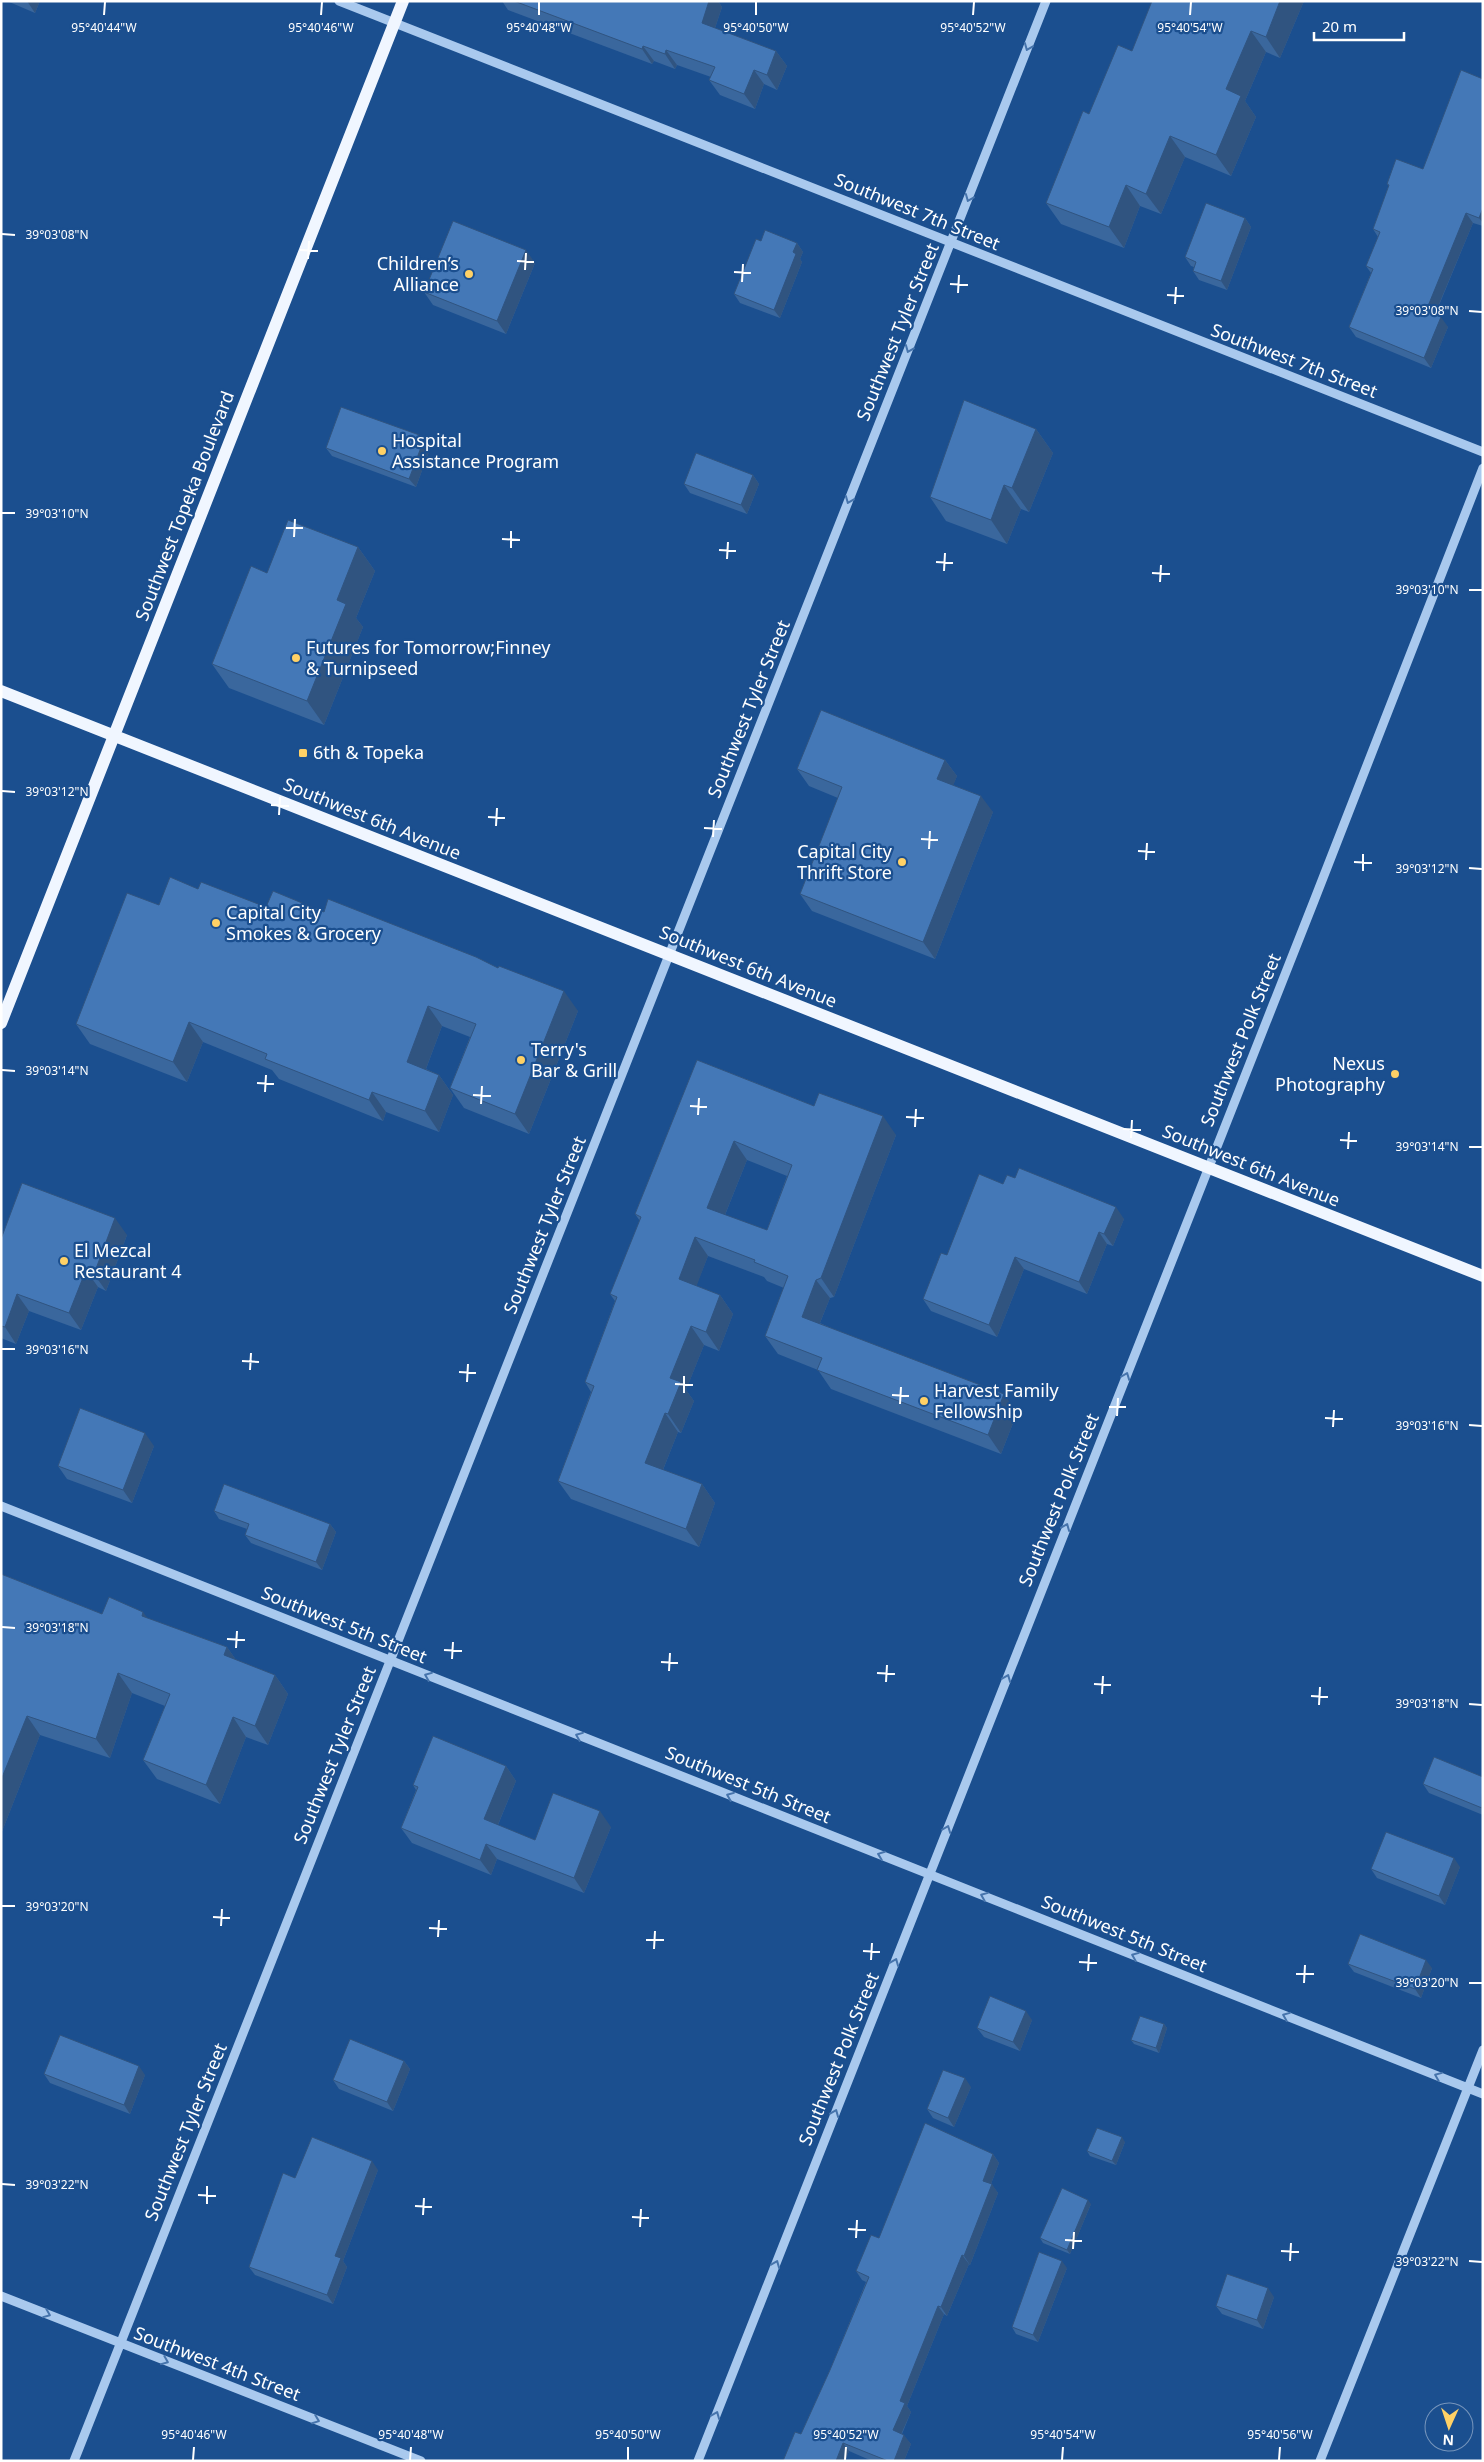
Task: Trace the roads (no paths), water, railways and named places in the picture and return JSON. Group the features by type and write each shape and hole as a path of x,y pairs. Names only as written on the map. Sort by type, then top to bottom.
{"main road":[{"name":"Southwest Topeka Boulevard","path":"1,1023 403,1"},
{"name":"Southwest 6th Avenue","path":"1,691 1483,1276"}],"street":[{"name":"Southwest 7th Street","path":"340,1 1483,452"},
{"name":"Southwest Tyler Street","path":"74,2461 1046,1"},
{"name":"Southwest Polk Street","path":"698,2461 931,1875 1207,1167 1318,892 1483,468"},
{"name":"Southwest 5th Street","path":"1,1506 1483,2094"},
{"path":"1320,2461 1483,2050"},
{"name":"Southwest 4th Street","path":"1,2296 421,2461"}],"place":[{"name":"Children’s Alliance","path":"469,274"},
{"name":"Hospital Assistance Program","path":"382,451"},
{"name":"Futures for Tomorrow;Finney & Turnipseed","path":"296,658"},
{"name":"6th & Topeka","path":"303,753"},
{"name":"Capital City Thrift Store","path":"902,862"},
{"name":"Capital City Smokes & Grocery","path":"216,923"},
{"name":"Terry's Bar & Grill","path":"521,1060"},
{"name":"Nexus Photography","path":"1395,1074"},
{"name":"El Mezcal Restaurant 4","path":"64,1261"},
{"name":"Harvest Family Fellowship","path":"924,1401"}]}
